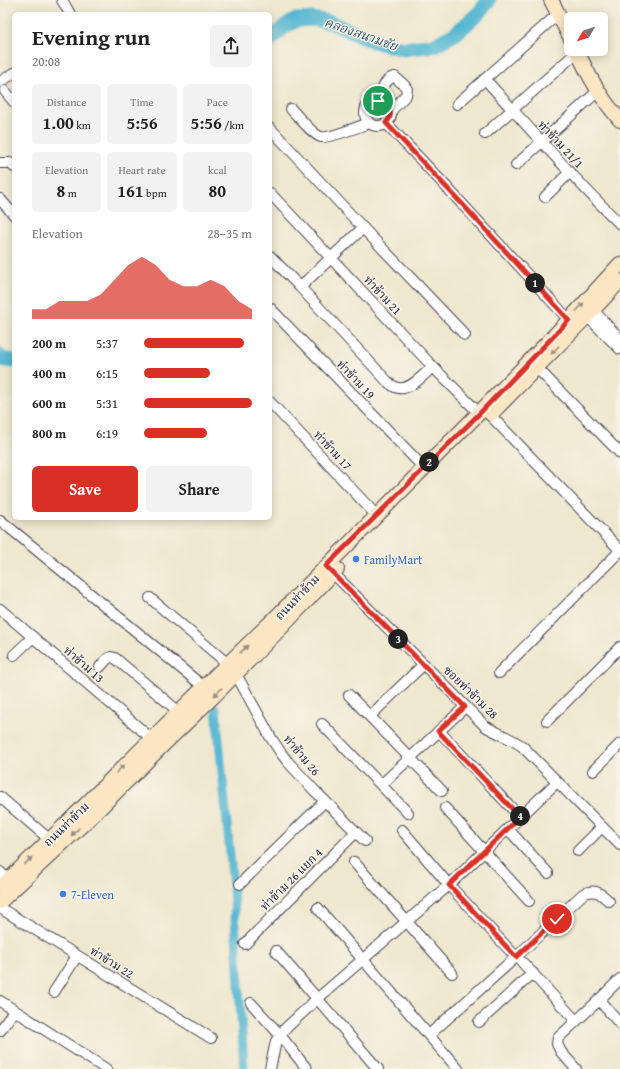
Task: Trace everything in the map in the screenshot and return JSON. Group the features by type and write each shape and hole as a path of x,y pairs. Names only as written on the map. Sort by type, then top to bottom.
{"street":[{"path":"62,0 69,12"},
{"path":"551,0 564,26"},
{"path":"457,104 558,14"},
{"path":"484,134 512,110 566,56"},
{"path":"580,56 598,91 620,120"},
{"path":"12,75 2,86 12,99"},
{"path":"378,101 386,83 390,78 395,77 404,85 407,92 406,96 390,112"},
{"name":"ท่าข้าม 21/1","path":"485,79 541,142 620,224"},
{"path":"516,165 598,91"},
{"path":"378,101 382,101 388,105 390,118 386,123 375,126 369,123 366,119 365,110 370,103 378,101"},
{"path":"291,109 316,135 320,137 343,132 369,123"},
{"path":"386,123 569,320"},
{"path":"272,130 465,335"},
{"path":"0,163 10,163 12,165"},
{"path":"545,197 570,172"},
{"name":"ท่าข้าม 21","path":"272,195 433,367 484,414 620,550"},
{"path":"0,199 12,213"},
{"path":"300,287 363,228"},
{"path":"272,258 387,381 396,388 405,389 433,367"},
{"name":"ถนนท่าข้าม","path":"3,880 50,839 84,814 232,669 274,619 329,570 420,484 620,264"},
{"name":"ถนนท่าข้าม","path":"329,570 377,516 424,468 537,368 620,281"},
{"name":"ท่าข้าม 19","path":"272,310 424,468"},
{"path":"590,313 620,339"},
{"path":"590,313 620,349"},
{"path":"537,368 620,453"},
{"name":"ท่าข้าม 17","path":"272,404 377,516"},
{"path":"0,520 204,687"},
{"path":"499,673 620,550"},
{"name":"ซอยท่าข้าม 28","path":"329,570 485,726 522,746 620,846"},
{"path":"150,598 232,669"},
{"name":"ท่าข้าม 13","path":"0,609 152,739"},
{"path":"14,655 33,637"},
{"path":"547,721 620,647"},
{"path":"100,667 107,659 111,657 115,658 179,712"},
{"path":"370,716 424,664"},
{"name":"ถนนท่าข้าม","path":"0,902 84,814 152,739 204,687 232,669"},
{"name":"ท่าข้าม 26","path":"232,669 280,753 365,841"},
{"path":"349,695 442,791"},
{"path":"380,785 465,707"},
{"path":"322,724 408,813"},
{"path":"438,731 520,817"},
{"path":"593,771 620,744"},
{"path":"270,1069 276,1041 280,1035 317,999 449,885 557,782"},
{"path":"0,797 50,839"},
{"path":"240,884 325,801"},
{"path":"445,808 529,902"},
{"path":"578,851 602,827"},
{"path":"508,829 548,873"},
{"path":"402,830 449,885 533,973 576,1021"},
{"name":"ท่าข้าม 26 แยก 4","path":"245,944 356,832"},
{"path":"354,862 452,973"},
{"path":"429,1035 519,959 583,894 588,891 594,891 602,895 608,901"},
{"name":"ท่าข้าม 22","path":"0,908 211,1038"},
{"path":"318,908 458,1069"},
{"path":"276,951 378,1069"},
{"path":"54,992 77,956"},
{"path":"479,1022 533,973"},
{"path":"576,1069 561,1052 557,1044 558,1038 620,979"},
{"path":"598,1000 620,1024"},
{"path":"0,1001 106,1069"},
{"path":"250,1003 280,1035 307,1069"},
{"path":"0,1031 14,1010"}],"waterway":[{"name":"คลองสนามชัย","path":"272,38 283,28 296,20 314,19 329,22 373,41 404,49 434,45 455,34 479,13 489,0"},
{"path":"0,348 10,360"},
{"name":"คลองสนามชัย","path":"0,359 12,361"},
{"path":"216,709 233,886 244,1069"}],"place":[{"name":"FamilyMart","path":"356,559"},
{"name":"7-Eleven","path":"63,894"}],"route":[{"path":"378,101 382,101 388,105 390,109 390,118 386,123 569,320 479,414 326,566 465,707 438,731 520,817 449,885 516,957 557,919"}]}
